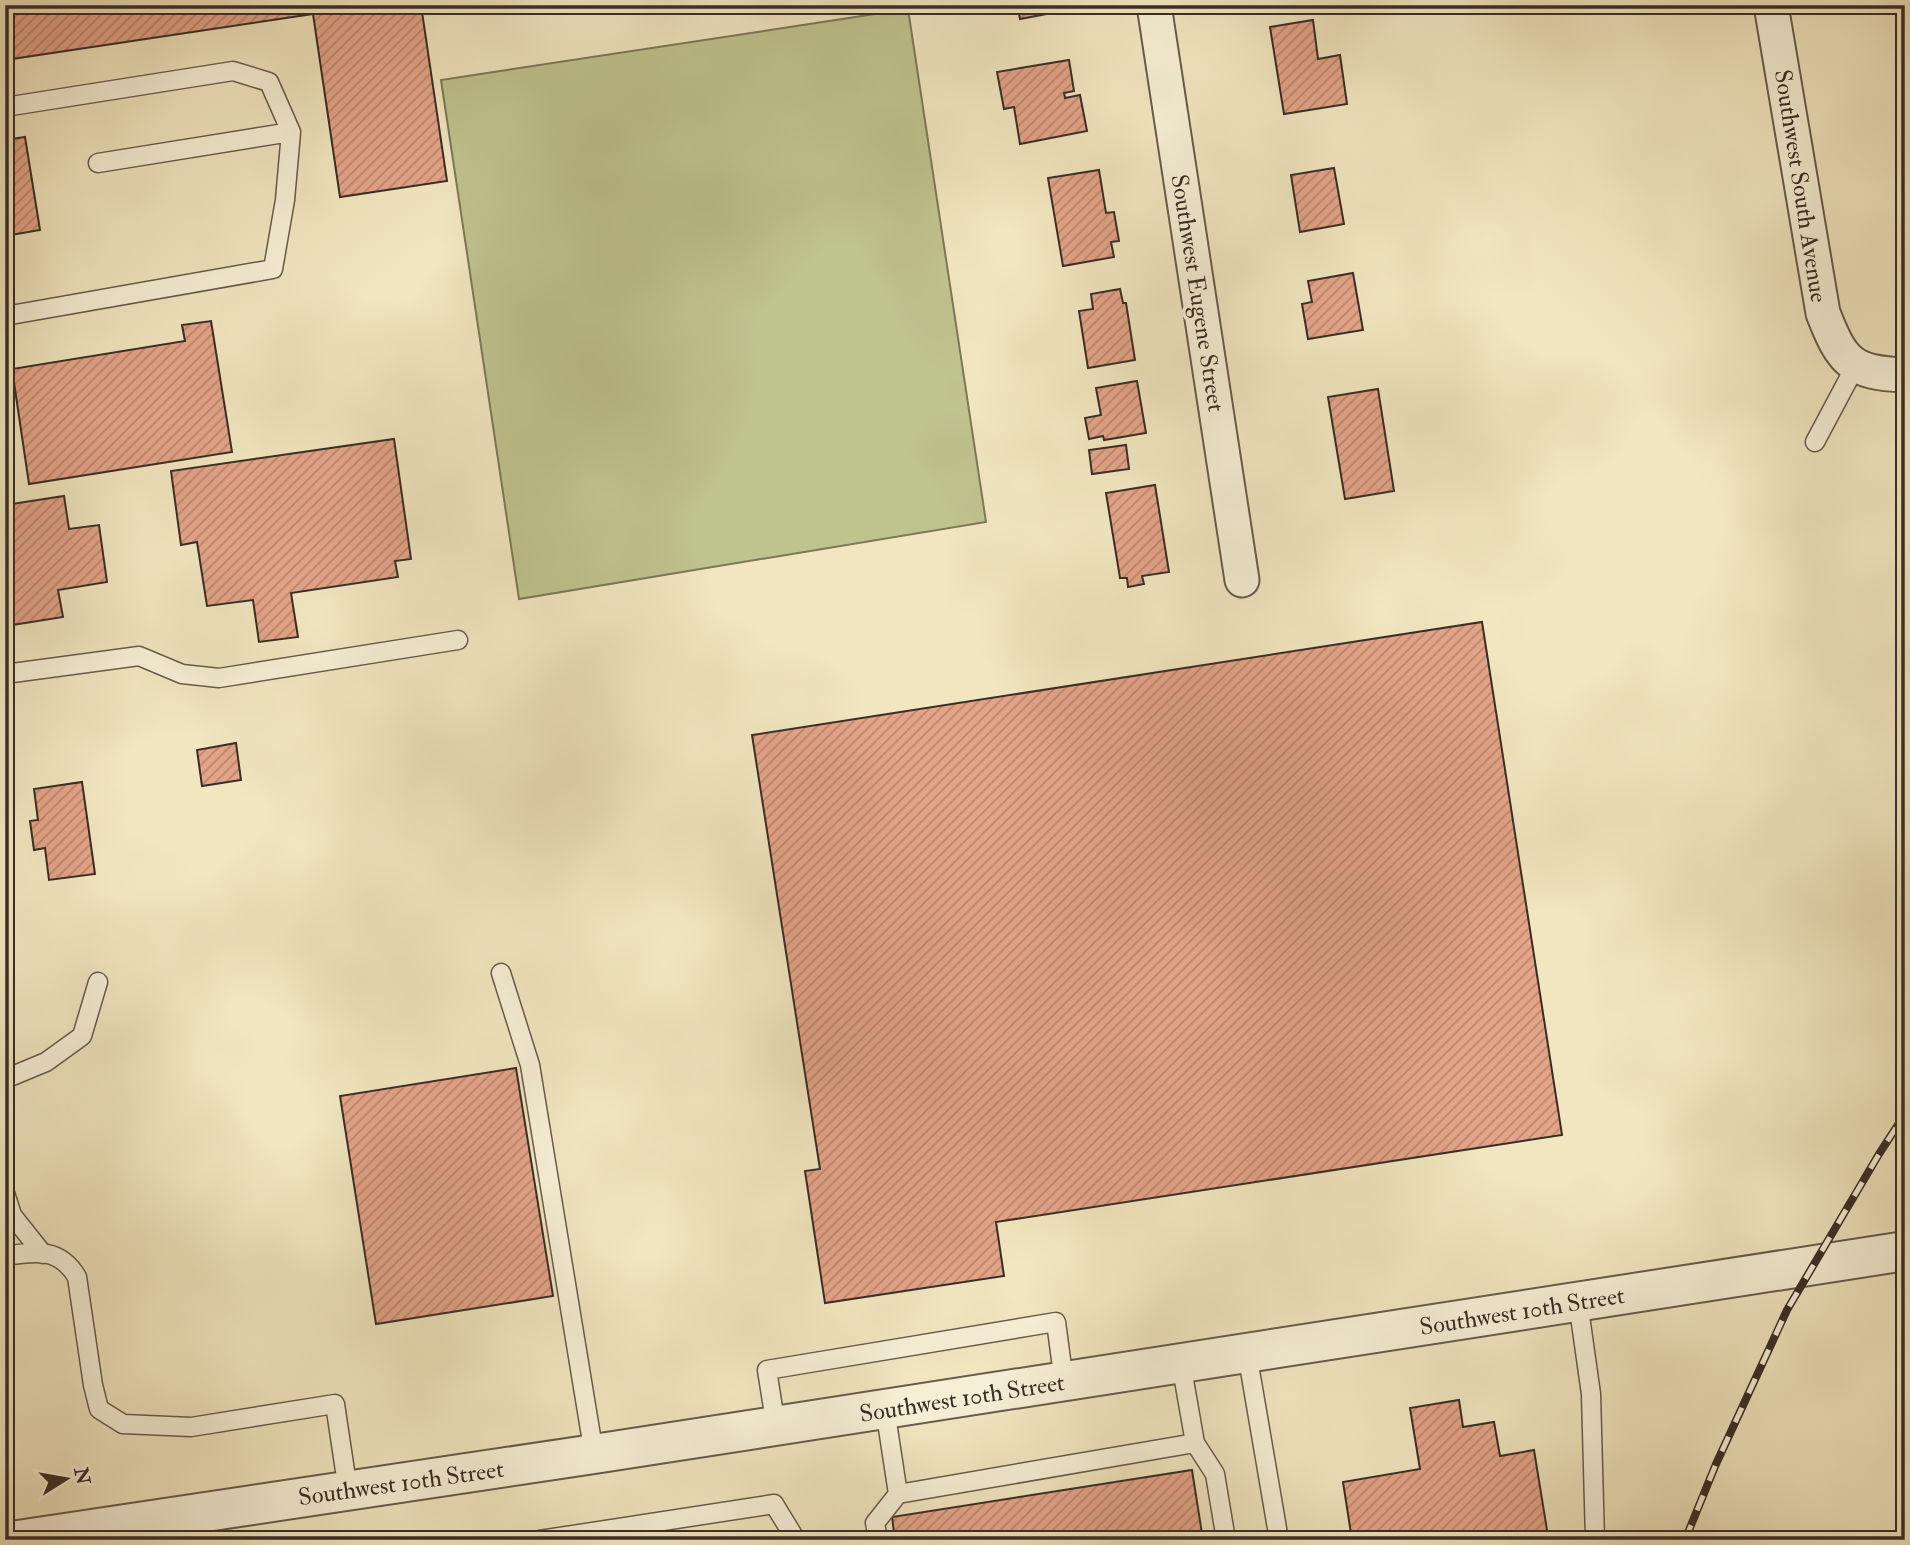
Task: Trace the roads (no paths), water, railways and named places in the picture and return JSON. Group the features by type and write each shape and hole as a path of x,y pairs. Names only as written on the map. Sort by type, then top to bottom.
{"street":[{"name":"Southwest Eugene Street","path":"1154,5 1242,580"},
{"name":"Southwest South Avenue","path":"1771,5 1822,313 1834,342 1852,362"},
{"path":"1852,362 1874,373 1905,375"},
{"name":"Southwest 10th Street","path":"18,1540 594,1454 1905,1251"}],"lane":[{"path":"5,107 233,71 269,82 292,132 285,200 273,269 5,316"},
{"path":"99,163 292,132"},
{"path":"1815,442 1852,362"},
{"path":"5,674 139,656 182,674 219,678 458,640"},
{"path":"501,972 530,1065 594,1454"},
{"path":"5,1079 46,1062 82,1036 98,982"},
{"path":"5,1194 12,1215 43,1254"},
{"path":"5,1256 29,1252 57,1256 69,1264 77,1277 99,1409 123,1424 191,1427 335,1404 348,1491"},
{"path":"1578,1302 1591,1394 1595,1540"},
{"path":"776,1426 767,1370 1056,1322 1064,1382"},
{"path":"1247,1353 1279,1540"},
{"path":"1181,1363 1195,1443 1215,1474 1226,1540"},
{"path":"885,1409 898,1494"},
{"path":"878,1540 876,1523 898,1494 1195,1443"},
{"path":"540,1540 774,1504 796,1540"}],"railway":[{"path":"1685,1540 1716,1464 1787,1310 1905,1114"}]}
